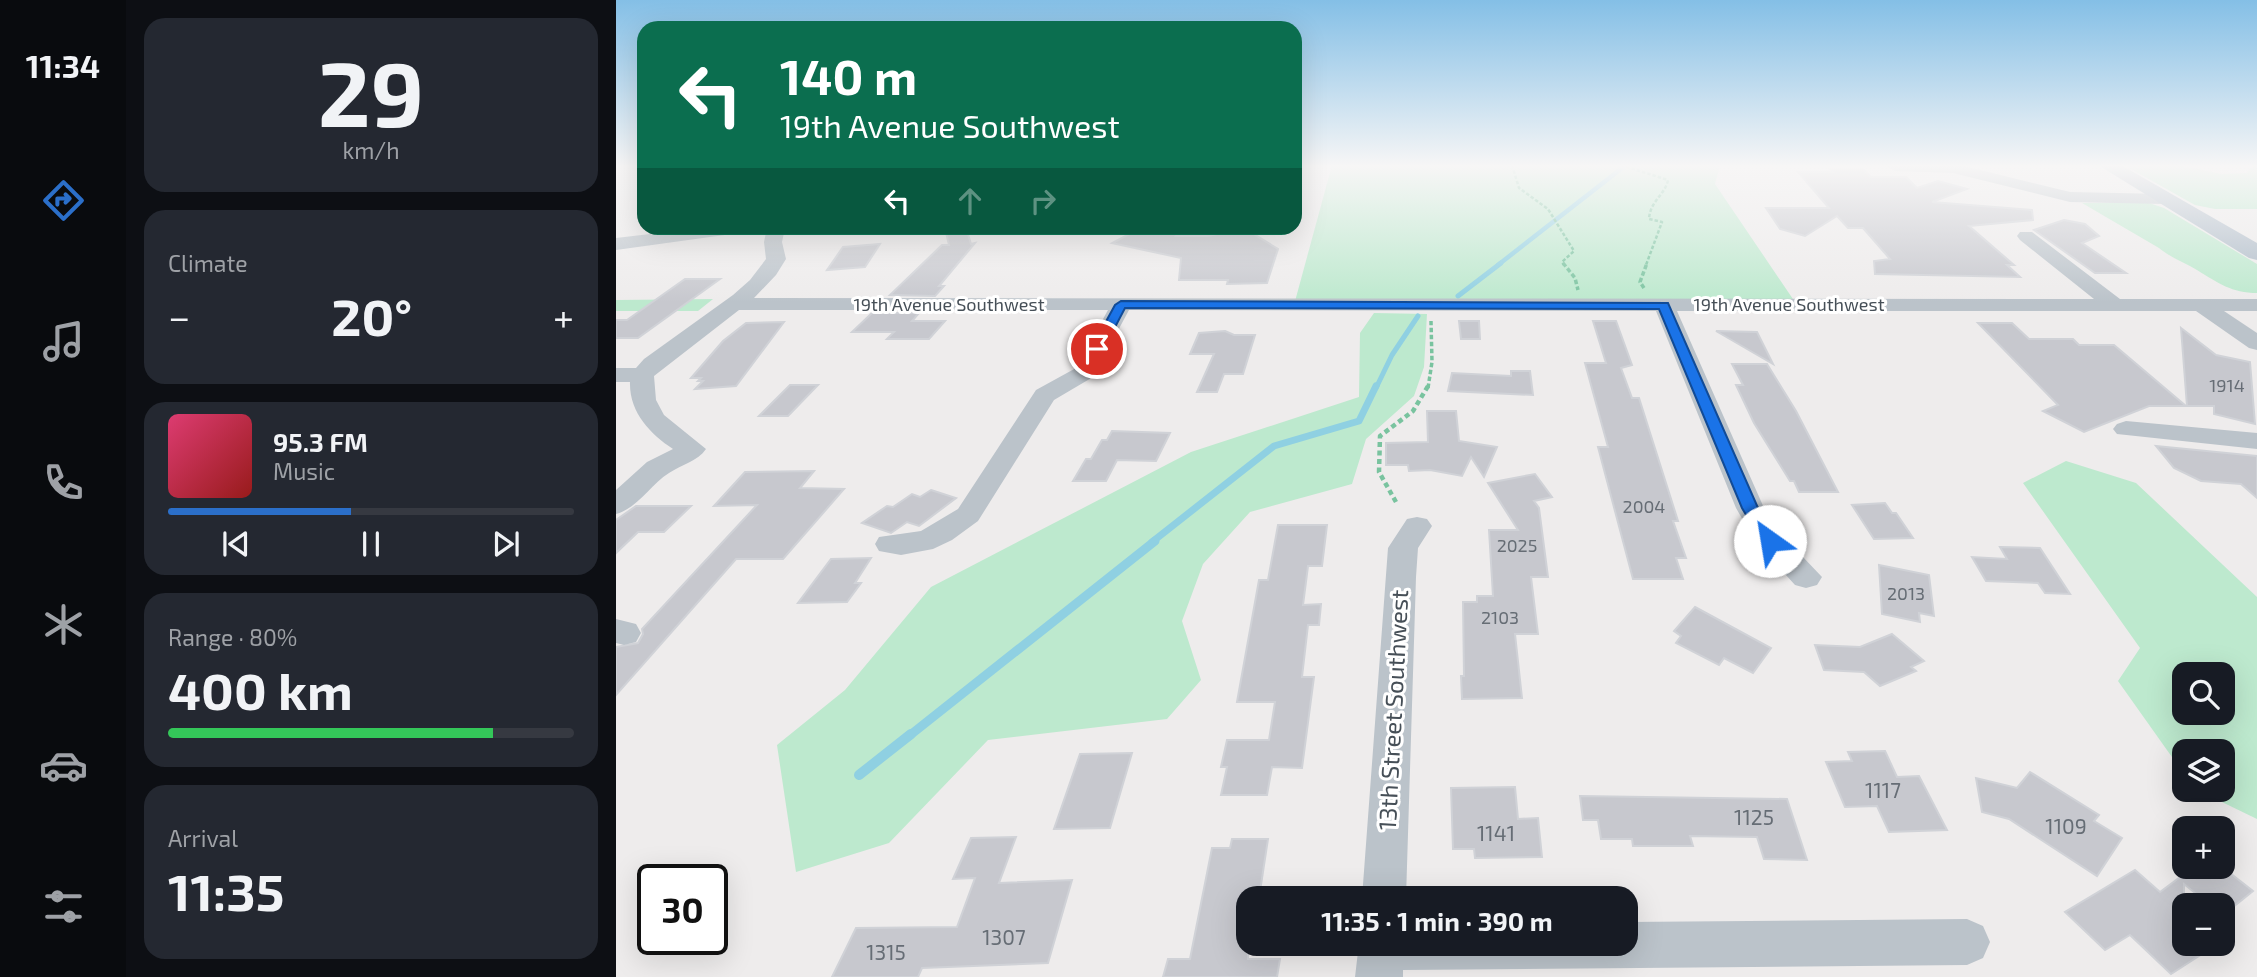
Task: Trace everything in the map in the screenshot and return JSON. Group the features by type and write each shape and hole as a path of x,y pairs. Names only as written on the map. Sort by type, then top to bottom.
{"main road":[{"path":"2184,211 2257,253"}],"street":[{"path":"616,244 685,235"},
{"path":"616,375 642,374 733,304 775,265 774,235"},
{"path":"2026,236 2115,305"},
{"name":"19th Avenue Southwest","path":"733,304 1121,305 1654,297 2257,305"},
{"path":"1654,297 1750,508 1770,541 1806,577"},
{"path":"890,544 916,544 955,526 968,515 1045,395 1085,372 1121,305"},
{"path":"2201,305 2257,344"},
{"path":"616,505 657,468 693,449 669,437 653,421 643,393 642,374"},
{"path":"2126,429 2257,441"},
{"name":"13th Street Southwest","path":"1385,886 1400,578 1407,514"},
{"path":"1638,950 1967,942"}],"path":[{"path":"1549,211 1574,251 1562,262 1575,278 1580,298"},
{"path":"1650,211 1649,219 1662,222 1640,282 1654,297"},
{"path":"1407,514 1379,477 1378,444 1380,436 1407,418 1429,391 1432,313"}],"green space":[{"path":"1320,211 1733,211 1797,305 1294,305"},
{"path":"2095,211 2168,211 2257,264 2257,293 2240,291 2219,283"},
{"path":"713,299 698,311 616,311 616,300"},
{"path":"1374,313 1427,314 1424,367 1414,396 1366,439 1352,484 1250,512 1203,564 1182,621 1201,680 1167,719 988,740 889,843 796,872 777,745 845,690 931,587 1191,452 1359,397 1360,333"},
{"path":"2066,461 2136,483 2257,597 2257,819 2222,802 2235,802 2235,739 2172,739 2172,757 2118,681 2140,648 2023,483"}],"building":[{"path":"1768,211 2032,211 2033,220 1969,226 2014,265 2007,265 2020,277 1875,274 1874,261 1890,259 1863,228 1848,228 1837,216 1805,236 1780,229"},
{"path":"2064,220 2085,224 2099,236 2082,243 2126,273 2095,273 2034,230"},
{"path":"947,235 968,235 971,244 975,243 939,286 944,286 935,296 890,295 942,245 949,245"},
{"path":"1127,235 1255,235 1278,249 1267,283 1227,284 1228,280 1179,280 1181,258 1112,243"},
{"path":"880,244 865,267 827,270 843,247"},
{"path":"685,279 720,279 638,338 616,338 616,320 627,320"},
{"path":"872,313 919,313 912,321 945,321 929,339 887,339 894,332 852,332"},
{"path":"1459,321 1479,321 1480,339 1461,339"},
{"path":"1593,321 1616,321 1632,365 1621,368 1632,398 1639,398 1678,521 1673,521 1686,558 1676,558 1683,579 1633,579 1598,447 1608,447 1585,363 1606,363"},
{"path":"784,322 736,386 695,389 703,381 698,381 701,378 691,378 723,341 746,323"},
{"path":"1978,323 2012,323 2029,339 2073,339 2079,345 2114,345 2186,406 2149,406 2084,432 2043,411 2058,405"},
{"path":"2181,328 2216,355 2250,362 2255,424 2214,414 2214,406 2187,406"},
{"path":"1225,331 1234,335 1255,335 1243,374 1224,374 1217,392 1197,392 1214,354 1190,354 1199,333"},
{"path":"1716,331 1757,332 1773,364"},
{"path":"1732,364 1767,364 1796,411 1838,492 1799,492 1754,423 1736,385 1743,385"},
{"path":"1511,371 1530,371 1533,395 1448,391 1452,373 1511,376"},
{"path":"790,385 818,385 788,416 759,416"},
{"path":"1427,411 1456,411 1459,441 1497,447 1484,477 1471,457 1462,476 1430,470 1409,471 1408,465 1386,465 1386,443 1428,442"},
{"path":"1112,431 1170,433 1156,461 1117,460 1106,481 1073,481 1086,459 1091,459 1102,440 1107,440"},
{"path":"2156,446 2257,456 2257,498 2241,484 2201,481 2174,468"},
{"path":"814,471 800,488 844,489 783,559 736,559 616,695 616,647 638,643 643,634 642,629 757,505 714,506 745,472"},
{"path":"1535,474 1552,497 1534,501 1539,508 1548,577 1531,577 1538,634 1515,634 1522,698 1462,699 1463,602 1477,602 1477,596 1493,596 1489,530 1518,530 1488,483"},
{"path":"931,490 956,498 919,526 907,522 891,533 862,523 887,506 893,507 912,494 920,497"},
{"path":"1885,503 1892,513 1896,513 1913,538 1874,539 1852,505"},
{"path":"636,506 691,506 664,532 638,532 616,553 616,520"},
{"path":"1278,525 1327,525 1322,566 1308,566 1303,605 1321,604 1319,625 1308,625 1302,677 1314,677 1302,768 1272,767 1267,795 1221,795 1227,767 1221,767 1227,740 1269,740 1275,702 1237,702 1259,580 1268,580"},
{"path":"2000,547 2040,548 2070,594 2045,593 2038,583 1986,581 1972,557 2007,559"},
{"path":"871,558 855,583 861,583 847,602 798,603 831,559"},
{"path":"1879,565 1929,575 1934,616 1919,613 1920,622 1882,614"},
{"path":"1695,607 1771,648 1753,673 1724,658 1719,665 1676,643 1681,636 1674,631"},
{"path":"1892,634 1924,661 1911,667 1916,671 1880,686 1864,672 1824,670 1815,645 1860,647"},
{"path":"1885,751 1897,777 1919,776 1947,830 1889,832 1877,806 1845,807 1826,762 1852,761 1848,752"},
{"path":"1132,753 1110,828 1054,829 1080,754"},
{"path":"2030,772 2099,815 2094,821 2122,838 2097,876 2009,819 1982,812 1976,778 2017,788"},
{"path":"1515,787 1518,819 1538,818 1542,857 1475,858 1474,849 1453,849 1451,788"},
{"path":"1580,796 1787,799 1807,860 1764,859 1757,837 1690,836 1693,846 1633,846 1632,839 1601,839 1598,820 1583,820"},
{"path":"1016,837 999,883 1072,880 1048,963 922,968 918,977 832,977 856,928 957,927 975,878 953,879 971,838"},
{"path":"1232,839 1268,839 1261,886 1236,886 1236,956 1248,956 1248,959 1280,959 1277,977 1163,977 1168,959 1190,959 1212,848 1230,848"},
{"path":"2135,870 2160,892 2178,879 2235,877 2253,891 2235,906 2235,893 2195,893 2184,884 2184,893 2172,893 2172,956 2199,956 2171,974 2130,935 2105,950 2065,912"}],"waterway":[{"path":"1498,265 1568,211"},
{"path":"1458,296 1501,263"},
{"path":"1376,388 1392,355 1418,316"},
{"path":"1152,542 1274,446 1359,421 1376,386"},
{"path":"909,736 1155,541"},
{"path":"859,775 911,734"}],"route":[{"path":"1097,349 1121,305 1664,305 1750,508 1770,541"}]}
